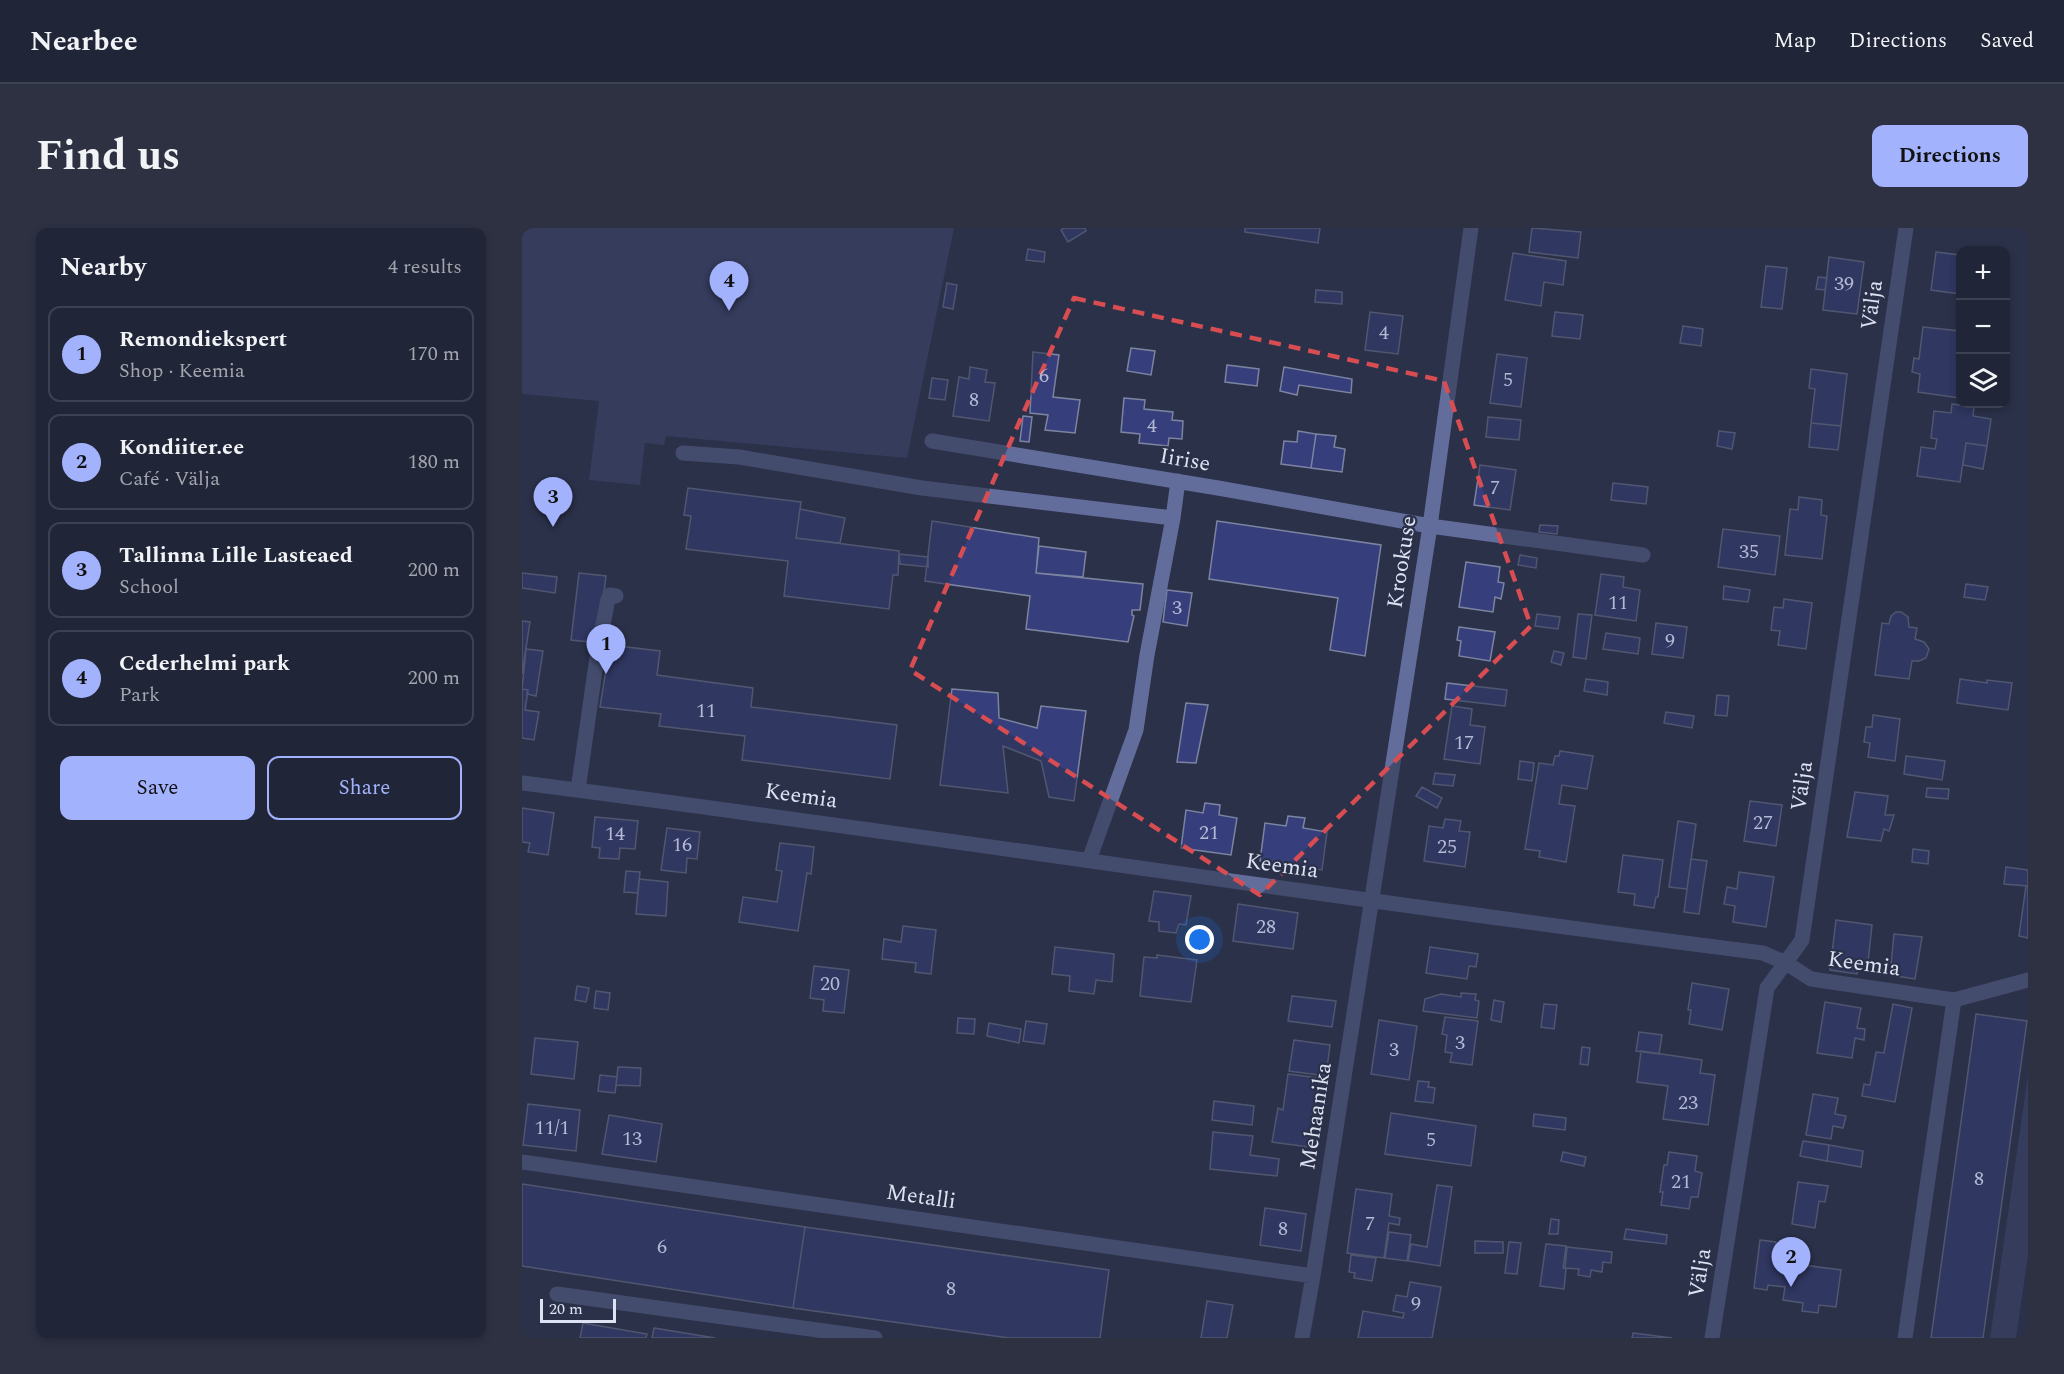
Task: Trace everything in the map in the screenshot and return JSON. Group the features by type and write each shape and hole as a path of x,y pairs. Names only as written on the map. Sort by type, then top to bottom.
{"street":[{"name":"Krookuse","path":"1372,902 1430,526 1471,228"},
{"name":"Välja","path":"1712,1338 1767,988 1802,940 1906,228"},
{"name":"Iirise","path":"932,441 1178,481 1430,526 1643,555"},
{"path":"683,453 739,457 922,488 1173,518"},
{"path":"1089,861 1136,730 1178,481"},
{"path":"578,790 597,650 608,599 610,595 616,596"},
{"name":"Keemia","path":"522,783 759,813 1372,902 1763,954 1786,963 1811,980 1954,1000 2028,980"},
{"name":"Mehaanika","path":"1302,1338 1314,1276 1372,902"},
{"path":"1905,1338 1954,1000"},
{"name":"Metalli","path":"522,1162 1314,1276"},
{"path":"557,1294 875,1338"}],"highlighted area":[{"path":"1074,298 1444,381 1531,626 1260,895 910,670"}],"shaded area":[{"path":"522,228 954,228 907,458 666,436 664,445 645,443 640,485 589,480 599,401 522,394"},
{"path":"2028,1075 2028,1256 2016,1338 1990,1338"}],"building":[{"path":"1085,228 1086,231 1068,242 1061,230"},
{"path":"1245,228 1320,228 1318,243 1245,232"},
{"path":"1532,228 1581,232 1578,258 1529,252"},
{"path":"1028,249 1045,252 1044,262 1026,260"},
{"path":"1936,252 1956,254 1956,293 1931,290"},
{"path":"1513,253 1566,261 1563,285 1544,282 1541,306 1505,300"},
{"path":"1829,257 1864,262 1857,314 1823,310"},
{"path":"1766,266 1787,268 1782,309 1761,307"},
{"path":"1818,277 1827,278 1825,290 1816,289"},
{"path":"947,283 957,285 953,309 943,307"},
{"path":"1316,290 1342,292 1342,304 1315,302"},
{"path":"1370,312 1403,316 1398,354 1365,350"},
{"path":"1555,312 1583,315 1580,339 1552,336"},
{"path":"1683,326 1703,329 1701,346 1680,343"},
{"path":"1923,327 1956,331 1956,398 1918,392 1920,374 1912,372 1914,358 1919,359"},
{"path":"1131,348 1155,351 1151,375 1127,371"},
{"path":"1033,352 1059,355 1053,397 1080,400 1075,433 1045,430 1048,415 1030,413"},
{"path":"1497,354 1527,358 1521,407 1490,403"},
{"path":"1227,365 1259,369 1257,386 1225,382"},
{"path":"970,367 987,370 985,382 995,383 989,421 953,416 959,377 969,379"},
{"path":"1284,367 1352,379 1351,393 1299,385 1297,395 1280,391"},
{"path":"1811,369 1847,374 1841,426 1811,423 1815,389 1809,388"},
{"path":"932,378 948,380 945,400 929,398"},
{"path":"1124,398 1145,400 1144,409 1173,412 1172,420 1183,421 1182,439 1169,438 1168,446 1139,443 1140,434 1121,432"},
{"path":"1952,404 1956,405 1956,408 1974,408 1973,416 1991,419 1987,446 1966,443 1960,482 1917,476 1921,447 1935,449 1937,439 1931,438 1934,411 1951,413"},
{"path":"1023,416 1032,417 1029,442 1020,441"},
{"path":"1488,417 1521,420 1519,440 1486,437"},
{"path":"1811,423 1841,426 1838,450 1809,447"},
{"path":"1298,431 1316,434 1311,468 1281,464 1284,441 1297,442"},
{"path":"1719,431 1735,433 1732,449 1717,446"},
{"path":"1316,434 1336,436 1334,447 1345,449 1342,472 1311,468"},
{"path":"1966,443 1987,446 1983,469 1963,465"},
{"path":"1480,465 1516,470 1510,510 1474,505"},
{"path":"1613,483 1648,487 1646,504 1611,500"},
{"path":"688,488 801,502 796,538 899,551 898,575 893,575 889,609 784,596 788,561 686,549 691,516 684,515"},
{"path":"1799,497 1822,500 1821,515 1827,516 1822,559 1785,555 1790,509 1798,510"},
{"path":"800,509 845,518 840,543 796,538"},
{"path":"932,521 1039,538 1036,573 1143,584 1140,610 1132,610 1134,616 1128,642 1026,629 1030,596 925,581"},
{"path":"1217,521 1381,545 1365,656 1330,650 1338,598 1209,579"},
{"path":"1540,525 1558,526 1557,534 1539,532"},
{"path":"1723,529 1780,536 1775,575 1718,567"},
{"path":"1039,546 1086,552 1083,577 1036,573"},
{"path":"899,554 928,557 928,567 900,564"},
{"path":"1520,555 1537,558 1536,568 1518,565"},
{"path":"1466,562 1500,567 1498,582 1504,583 1501,599 1495,597 1493,612 1459,607"},
{"path":"522,573 557,577 555,593 522,588"},
{"path":"579,573 606,576 598,643 571,640"},
{"path":"1601,574 1624,577 1623,587 1640,590 1636,621 1595,615"},
{"path":"1966,584 1988,587 1985,600 1964,597"},
{"path":"1724,586 1750,590 1748,602 1723,599"},
{"path":"1167,590 1192,593 1187,626 1163,622"},
{"path":"1784,599 1812,603 1806,649 1778,645 1780,631 1771,630 1774,607 1783,608"},
{"path":"1896,612 1901,612 1908,617 1909,627 1917,628 1915,639 1924,642 1929,649 1926,658 1912,661 1909,679 1875,675 1882,623 1889,624 1891,616"},
{"path":"1537,614 1560,617 1558,629 1535,626"},
{"path":"1578,614 1592,615 1586,659 1573,657"},
{"path":"522,621 530,622 522,674"},
{"path":"1656,623 1687,627 1683,658 1652,654"},
{"path":"1459,627 1495,632 1490,661 1459,656 1461,641 1457,640"},
{"path":"1606,633 1640,638 1638,654 1603,649"},
{"path":"610,645 660,651 657,675 753,688 751,707 897,725 890,779 742,760 745,736 659,726 661,714 600,707"},
{"path":"526,649 543,651 536,696 527,694 528,690 522,689"},
{"path":"1554,651 1564,653 1561,665 1551,662"},
{"path":"1586,679 1608,682 1607,695 1584,691"},
{"path":"1960,679 1987,683 1987,680 2012,683 2008,710 1957,703"},
{"path":"1447,683 1507,690 1505,706 1445,699"},
{"path":"522,689 528,690 525,710 539,712 534,740 522,738"},
{"path":"952,689 998,693 999,718 1037,728 1041,706 1086,711 1074,801 1049,797 1041,761 1003,746 1008,793 940,785"},
{"path":"1717,695 1729,696 1727,716 1715,715"},
{"path":"1186,703 1208,705 1196,763 1177,762"},
{"path":"1452,706 1472,709 1470,725 1485,727 1480,764 1444,759"},
{"path":"1666,712 1694,716 1692,728 1664,723"},
{"path":"1873,715 1900,719 1895,761 1868,757 1870,743 1864,742 1866,727 1872,727"},
{"path":"1560,751 1593,756 1587,789 1562,785 1559,804 1575,806 1566,862 1539,857 1540,851 1525,849 1539,763 1553,765 1555,756 1559,756"},
{"path":"1906,756 1945,761 1942,780 1904,774"},
{"path":"1520,761 1534,763 1532,781 1518,779"},
{"path":"1435,773 1455,775 1453,786 1433,784"},
{"path":"1422,787 1442,798 1437,808 1416,796"},
{"path":"1927,788 1949,789 1948,799 1926,797"},
{"path":"1855,792 1888,796 1885,815 1894,815 1889,831 1884,829 1881,841 1847,837"},
{"path":"1750,801 1782,805 1776,846 1744,841"},
{"path":"1205,803 1220,805 1219,815 1237,818 1231,855 1181,848 1186,810 1203,813"},
{"path":"522,808 554,813 548,855 528,852 530,843 522,842"},
{"path":"1288,816 1305,818 1303,828 1327,832 1322,870 1260,861 1265,823 1286,826"},
{"path":"595,817 638,821 635,849 620,848 619,859 599,858 600,848 592,847"},
{"path":"1445,819 1461,821 1459,831 1470,832 1465,867 1424,861 1429,826 1443,828"},
{"path":"1678,821 1696,824 1687,889 1669,887"},
{"path":"667,828 700,832 697,859 687,858 686,873 661,870"},
{"path":"780,843 814,847 811,874 807,873 798,931 739,922 743,897 777,902 782,871 776,870"},
{"path":"1913,849 1929,851 1928,864 1912,862"},
{"path":"1623,855 1663,860 1658,897 1656,897 1654,908 1634,905 1635,894 1618,892"},
{"path":"1691,859 1707,861 1699,914 1684,912"},
{"path":"2006,867 2028,870 2028,886 2004,884"},
{"path":"626,871 640,872 638,893 624,892"},
{"path":"1739,872 1774,877 1766,927 1733,922 1735,906 1724,904 1727,887 1737,889"},
{"path":"639,879 668,882 666,916 636,914"},
{"path":"2026,886 2028,886 2028,938 2019,936"},
{"path":"1154,891 1191,896 1186,925 1179,924 1176,933 1159,931 1159,922 1149,921"},
{"path":"1238,904 1298,913 1293,949 1233,941"},
{"path":"1836,920 1872,925 1868,962 1859,961 1857,974 1830,970"},
{"path":"903,926 936,930 931,974 915,972 916,963 882,959 884,939 901,942"},
{"path":"1894,934 1922,937 1915,979 1890,975"},
{"path":"1055,947 1114,954 1112,982 1096,980 1094,994 1069,991 1070,976 1052,974"},
{"path":"1430,947 1478,954 1476,967 1469,966 1467,979 1426,973"},
{"path":"1157,955 1197,960 1191,1002 1140,996 1144,957 1157,958"},
{"path":"814,966 849,970 844,1013 823,1011 824,1000 810,998"},
{"path":"1692,983 1729,989 1722,1030 1689,1024 1691,1010 1688,1010"},
{"path":"577,986 589,988 586,1002 575,1000"},
{"path":"596,991 610,993 608,1010 594,1008"},
{"path":"1461,993 1476,994 1475,1000 1479,1001 1477,1018 1423,1011 1425,999 1441,994 1461,997"},
{"path":"1292,996 1336,1001 1332,1027 1288,1021"},
{"path":"1494,1000 1504,1002 1501,1022 1491,1020"},
{"path":"1825,1002 1861,1008 1857,1028 1865,1029 1864,1040 1855,1038 1852,1058 1817,1053"},
{"path":"1544,1004 1557,1005 1554,1029 1541,1027"},
{"path":"1893,1004 1912,1008 1895,1102 1862,1096 1864,1084 1870,1085 1876,1052 1884,1053"},
{"path":"1976,1014 2027,1021 1983,1338 1931,1338"},
{"path":"1445,1017 1478,1021 1472,1065 1450,1062 1452,1053 1445,1052 1447,1035 1442,1034"},
{"path":"958,1018 975,1019 974,1034 957,1033"},
{"path":"1379,1020 1417,1026 1409,1080 1371,1074"},
{"path":"1026,1021 1047,1024 1044,1044 1023,1041"},
{"path":"989,1023 1021,1029 1019,1043 987,1036"},
{"path":"1639,1032 1662,1035 1659,1054 1636,1051"},
{"path":"535,1038 578,1042 574,1079 531,1074"},
{"path":"1294,1040 1330,1045 1326,1076 1289,1071"},
{"path":"1582,1047 1590,1048 1588,1065 1580,1064"},
{"path":"1641,1051 1702,1060 1700,1073 1715,1075 1708,1125 1663,1119 1668,1086 1637,1082"},
{"path":"618,1067 641,1068 640,1086 616,1085"},
{"path":"1288,1074 1326,1079 1316,1148 1272,1142 1278,1108 1283,1110"},
{"path":"600,1075 617,1077 615,1093 598,1091"},
{"path":"1418,1081 1429,1082 1428,1087 1435,1088 1433,1103 1415,1101"},
{"path":"1813,1094 1838,1098 1835,1114 1846,1116 1843,1128 1833,1126 1831,1139 1806,1135"},
{"path":"1214,1101 1254,1106 1252,1125 1212,1120"},
{"path":"528,1104 580,1110 576,1151 523,1145"},
{"path":"1391,1113 1476,1126 1471,1166 1385,1154"},
{"path":"1534,1114 1566,1118 1565,1130 1533,1126"},
{"path":"609,1115 662,1124 656,1162 602,1154"},
{"path":"1213,1132 1253,1136 1250,1155 1279,1159 1277,1176 1210,1169"},
{"path":"1803,1141 1829,1145 1827,1161 1800,1156"},
{"path":"1829,1145 1863,1151 1861,1167 1827,1161"},
{"path":"1563,1152 1586,1157 1584,1166 1561,1161"},
{"path":"1669,1152 1697,1156 1695,1171 1702,1173 1698,1197 1691,1197 1689,1209 1661,1205 1663,1192 1660,1192 1664,1165 1667,1165"},
{"path":"1798,1182 1828,1186 1825,1202 1819,1201 1815,1228 1792,1224"},
{"path":"522,1184 805,1227 793,1308 522,1266"},
{"path":"1437,1185 1452,1187 1440,1266 1408,1261 1411,1244 1427,1247"},
{"path":"1356,1189 1392,1194 1389,1216 1400,1218 1399,1225 1389,1223 1384,1258 1347,1253"},
{"path":"1265,1208 1306,1214 1301,1251 1260,1245"},
{"path":"1551,1219 1559,1220 1558,1234 1549,1234"},
{"path":"805,1227 1109,1270 1100,1338 1009,1338 793,1308"},
{"path":"1626,1229 1667,1235 1666,1244 1624,1239"},
{"path":"1389,1232 1411,1235 1407,1261 1385,1258"},
{"path":"1760,1240 1776,1242 1775,1256 1797,1258 1796,1264 1841,1270 1836,1307 1819,1305 1818,1313 1802,1311 1803,1303 1783,1300 1785,1287 1768,1285 1767,1290 1754,1288"},
{"path":"1475,1241 1503,1242 1503,1253 1475,1253"},
{"path":"1509,1242 1521,1243 1517,1274 1505,1273"},
{"path":"1546,1244 1566,1246 1563,1268 1566,1269 1564,1289 1540,1286"},
{"path":"1567,1247 1612,1252 1611,1263 1603,1262 1602,1272 1591,1270 1590,1277 1578,1275 1579,1269 1565,1268"},
{"path":"1351,1255 1376,1258 1372,1281 1354,1278 1355,1273 1349,1272"},
{"path":"1410,1282 1441,1287 1432,1338 1358,1338 1363,1311 1403,1318 1404,1313 1393,1311 1396,1295 1407,1297"},
{"path":"1207,1301 1233,1305 1227,1338 1201,1338"},
{"path":"583,1323 647,1334 646,1338 580,1338"},
{"path":"654,1328 715,1338 652,1338"},
{"path":"1633,1333 1672,1338 1632,1338"}],"place":[{"name":"Cederhelmi park","path":"729,311"},
{"name":"Tallinna Lille Lasteaed","path":"553,527"},
{"name":"Remondiekspert","path":"606,674"},
{"name":"Kondiiter.ee","path":"1791,1287"}]}
